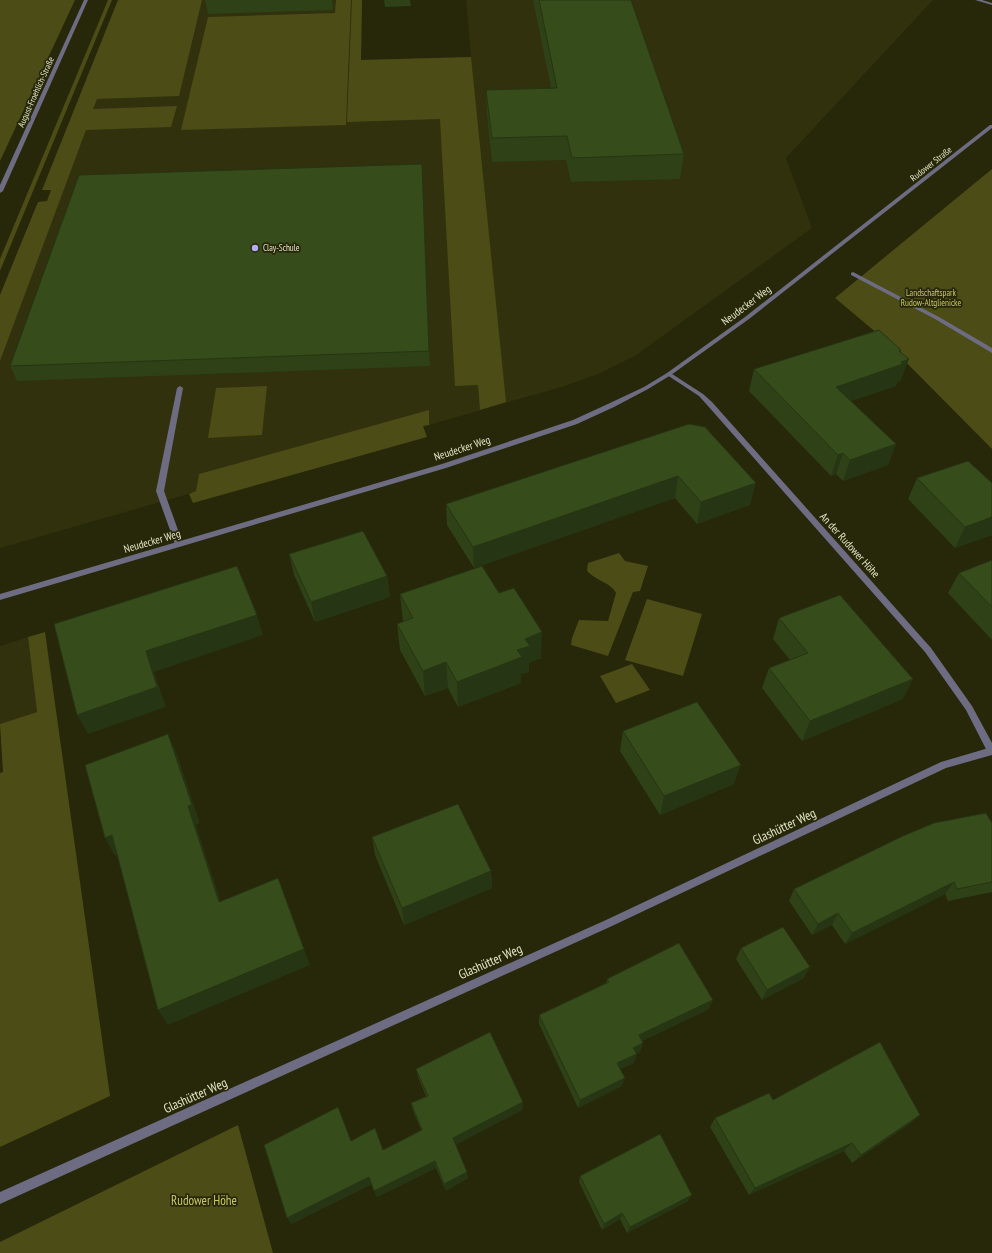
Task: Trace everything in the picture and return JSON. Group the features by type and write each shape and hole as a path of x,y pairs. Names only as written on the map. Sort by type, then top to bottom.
{"street":[{"name":"August-Froehlich-Straße","path":"0,191 86,0"},
{"path":"977,0 992,4"},
{"name":"Rudower Straße","path":"880,214 992,126"},
{"name":"Neudecker Weg","path":"0,597 382,485 575,422 646,388 669,374 747,318 880,214"},
{"path":"853,274 937,318 992,351"},
{"name":"An der Rudower Höhe","path":"669,374 710,404 928,650 969,708 992,751"},
{"path":"179,544 160,491 180,388"},
{"name":"Glashütter Weg","path":"0,1198 621,917 944,765 992,751"}],"shaded area":[{"name":"Clay-Schule","path":"118,0 362,0 361,60 471,57 466,0 933,0 786,158 812,228 635,356 598,374 565,386 0,548 0,295 38,202 47,201 51,190 42,190"},
{"path":"28,637 37,712 0,724 0,646"}],"green space":[{"path":"0,0 75,0 0,161"},
{"path":"108,0 112,0 0,271 0,259"},
{"path":"118,0 202,0 179,96 97,99 93,109 177,106 171,127 86,130 0,361 0,295 38,202 47,201 51,190 42,190"},
{"path":"336,0 351,0 346,125 181,130 208,17 335,13"},
{"path":"352,0 362,0 361,60 471,57 506,402 480,410 478,385 455,386 440,119 347,122"},
{"name":"Landschaftspark Rudow-Altglienicke","path":"992,169 992,449 878,334 835,298"},
{"path":"267,386 262,435 208,438 216,388"},
{"path":"429,410 429,425 423,426 427,437 193,503 189,494 196,491 199,474"},
{"path":"619,553 625,561 648,566 640,591 633,592 608,656 571,645 579,620 608,621 616,593 610,586 594,577 587,571 588,563"},
{"path":"647,599 702,614 683,676 625,660"},
{"path":"45,632 110,1096 0,1147 0,773 3,772 0,724 37,712 28,637"},
{"path":"632,664 650,690 616,703 600,676"},
{"name":"Rudower Höhe","path":"238,1125 273,1253 0,1253 0,1242"}],"building":[{"path":"539,0 631,0 684,154 572,158 567,136 492,138 486,90 557,88"},
{"path":"422,164 429,351 10,366 79,175"},
{"path":"879,330 909,359 901,362 903,364 836,387 896,444 850,460 843,453 838,455 754,369"},
{"path":"689,424 705,427 756,483 701,502 678,476 473,547 446,504"},
{"path":"968,461 992,483 992,517 965,527 917,478"},
{"path":"363,531 387,576 311,602 289,554"},
{"path":"992,560 992,607 959,573"},
{"path":"237,566 257,615 146,651 157,687 77,715 54,624"},
{"path":"482,566 499,593 514,588 542,632 525,639 530,646 517,650 522,657 457,682 446,662 423,671 397,624 413,618 400,594"},
{"path":"840,595 913,679 810,721 769,668 808,653 779,618"},
{"path":"697,702 741,765 664,796 623,731"},
{"path":"168,734 192,805 188,806 219,902 278,878 304,949 158,1010 112,835 105,838 85,765"},
{"path":"458,804 491,871 402,908 372,837"},
{"path":"986,813 992,823 992,882 957,889 954,882 852,933 838,913 818,924 794,889 903,836 934,823"},
{"path":"783,927 810,967 767,990 741,948"},
{"path":"679,943 713,1000 639,1035 643,1043 633,1048 637,1054 617,1063 625,1078 580,1100 539,1015 609,982 607,979"},
{"path":"490,1032 523,1102 453,1138 467,1172 444,1184 435,1161 374,1191 369,1177 287,1218 264,1145 338,1107 351,1141 375,1128 383,1150 422,1130 411,1103 428,1096 416,1069"},
{"path":"880,1042 920,1115 861,1155 852,1143 755,1188 715,1118 769,1093 773,1100"},
{"path":"660,1134 692,1195 630,1227 622,1213 604,1224 580,1176"}],"place":[{"name":"Clay-Schule","path":"255,248"}]}
